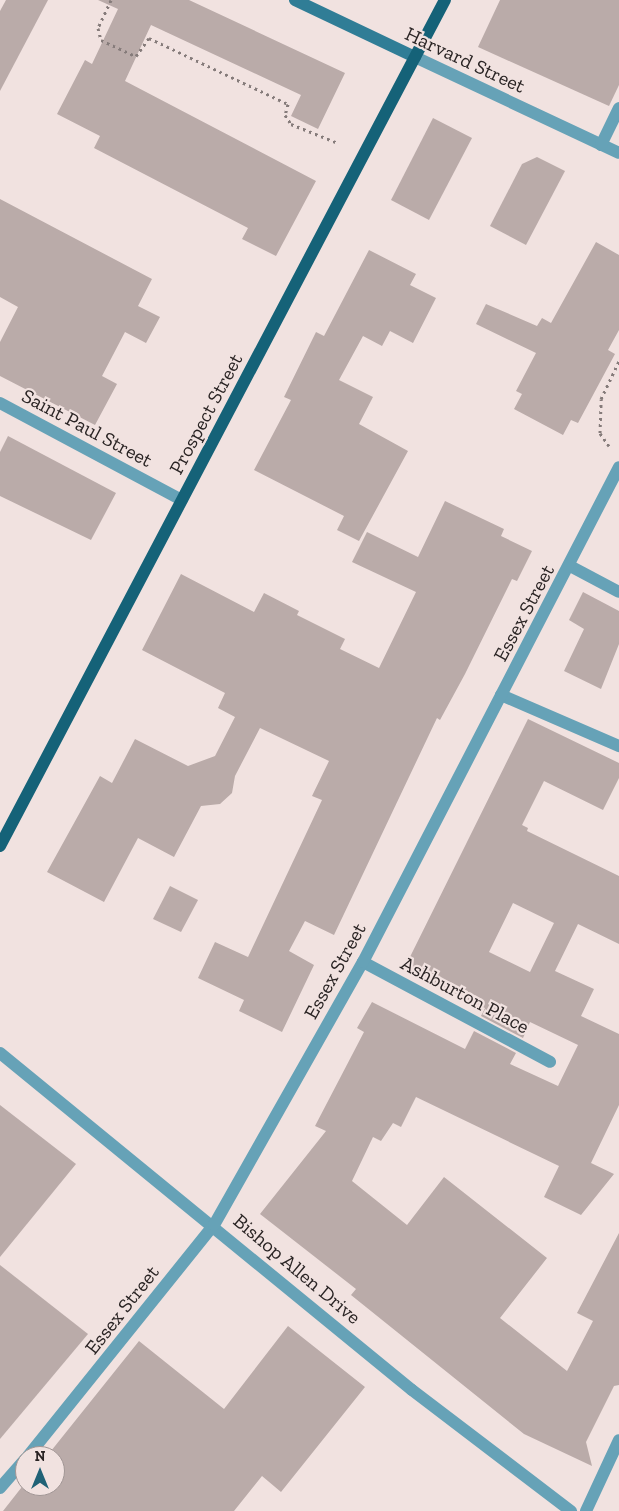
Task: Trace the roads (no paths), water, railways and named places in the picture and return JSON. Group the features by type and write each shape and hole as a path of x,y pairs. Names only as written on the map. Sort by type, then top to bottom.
{"main road":[{"name":"Prospect Street","path":"0,846 446,0"}],"street":[{"name":"Harvard Street","path":"295,0 619,154"},
{"path":"602,145 619,108"},
{"name":"Saint Paul Street","path":"0,403 182,500"},
{"name":"Essex Street","path":"36,1446 214,1225 363,962 570,566 619,467"},
{"path":"570,566 619,592"},
{"path":"501,695 619,746"},
{"name":"Ashburton Place","path":"363,962 550,1062"},
{"name":"Bishop Allen Drive","path":"0,1053 214,1225 412,1390 572,1511"},
{"path":"586,1511 619,1440"},
{"path":"0,1488 15,1471"}]}
